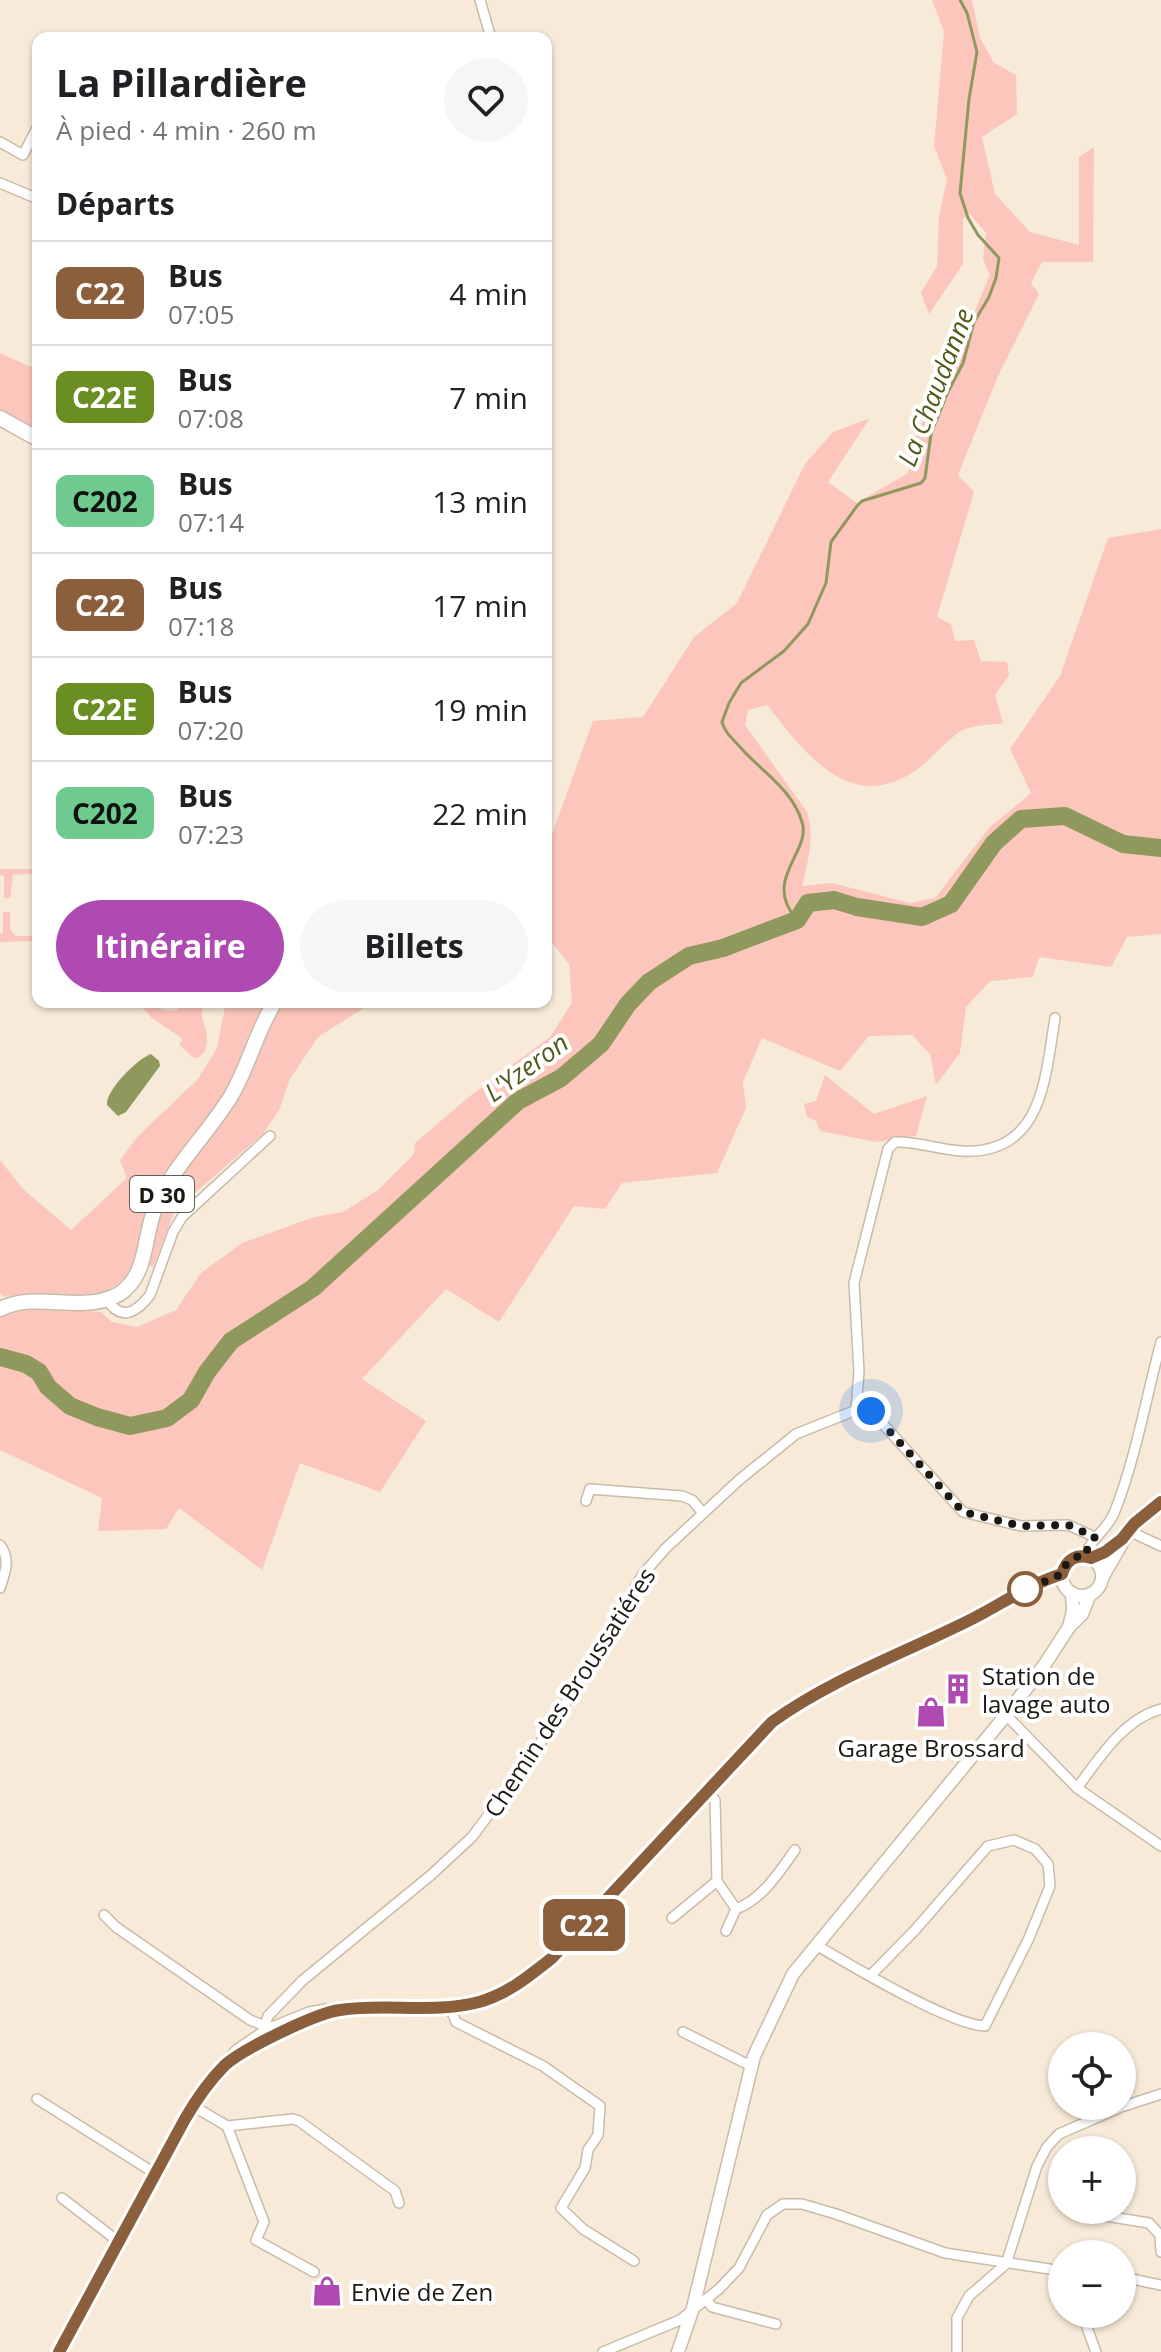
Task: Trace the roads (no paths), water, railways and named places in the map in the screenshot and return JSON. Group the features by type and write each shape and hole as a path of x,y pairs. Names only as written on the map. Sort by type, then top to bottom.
{"main road":[{"path":"0,418 32,436"},
{"name":"D 30","path":"107,1300 123,1291 135,1277 143,1261 154,1209 233,1093 258,1032 272,1008"},
{"path":"3,1303 83,1304 107,1300"},
{"path":"1090,1594 1072,1593 1064,1585 1062,1574 1067,1563 1072,1558 1105,1552 1161,1502"},
{"path":"678,2352 693,2308 751,2066 793,1974 1045,1664 1069,1627 1082,1614 1090,1594 1098,1588 1126,1535"},
{"path":"1088,1557 1099,1566 1102,1578"},
{"path":"1069,1627 1073,1611 1072,1593"}],"street":[{"path":"480,0 489,32"},
{"path":"0,142 23,155 32,138"},
{"path":"0,183 32,196"},
{"path":"1055,1018 1040,1101 1032,1118 1016,1135 997,1147 975,1151 905,1142 895,1142 888,1149 854,1283 859,1371 856,1410 871,1411 963,1512 1021,1526 1068,1525 1095,1537"},
{"path":"107,1300 116,1311 127,1313 136,1311 144,1303 182,1217 270,1136"},
{"path":"1088,1557 1089,1544 1110,1525 1121,1496 1161,1342"},
{"name":"Chemin des Broussatiéres","path":"267,2031 268,2016 303,1980 431,1875 472,1837 530,1759 643,1574 739,1480 796,1434 856,1410"},
{"path":"586,1501 590,1489 682,1496 692,1500 703,1513"},
{"path":"1126,1535 1161,1546"},
{"path":"0,1545 6,1555 6,1568 0,1588"},
{"path":"59,2352 193,2106 236,2050 267,2031 309,2012 450,2008 513,1989 552,1958 750,1744 793,1707 974,1618 1034,1584 1062,1574"},
{"path":"1077,1788 1110,1744 1146,1713 1161,1709"},
{"path":"1006,1715 1077,1788 1161,1846"},
{"path":"706,1791 715,1800 717,1881 736,1909"},
{"path":"816,1945 871,1975 970,2025 985,2026 1042,1909 1050,1886 1048,1864 1035,1849 1014,1840 988,1846 871,1975"},
{"path":"726,1931 736,1909 749,1904 765,1889 795,1850"},
{"path":"672,1918 717,1881"},
{"path":"104,1915 116,1927 267,2031"},
{"path":"450,2008 456,2022 543,2066 600,2106 598,2135 588,2150 585,2168 561,2208 583,2229 634,2261"},
{"path":"683,2032 751,2066"},
{"path":"957,2352 957,2318 969,2296 1006,2264 1037,2166 1047,2147 1059,2134 1121,2107 1161,2094"},
{"path":"37,2099 156,2174"},
{"path":"193,2106 227,2126 293,2119 299,2121 395,2191 399,2203"},
{"path":"227,2126 264,2222 256,2240 314,2272"},
{"path":"62,2198 119,2242"},
{"path":"603,2352 680,2320 719,2289 739,2268 767,2215 783,2204 802,2204 836,2214 945,2253 1048,2269"},
{"path":"1136,2221 1149,2223 1160,2235 1161,2252"},
{"path":"1136,2279 1160,2282"},
{"path":"706,2299 712,2307 776,2324"},
{"path":"1087,2328 1096,2352"}],"waterway":[{"name":"La Chaudanne","path":"797,920 787,905 784,892 785,879 803,833 802,822 784,790 732,738 722,722 741,683 784,651 808,624 826,583 831,542 857,506 862,501 921,483 925,478 931,434 963,363 974,322 996,278 999,258 978,235 968,218 960,193 977,52 967,13 960,0"},
{"name":"L'Yzeron","path":"0,1357 26,1364 39,1372 48,1387 70,1406 97,1417 130,1426 167,1418 191,1400 207,1372 231,1341 313,1288 518,1101 561,1078 601,1044 628,1004 649,982 689,956 723,948 797,920 808,903 834,900 857,907 922,917 951,904 994,843 1021,819 1065,816 1123,844 1161,848"}],"place":[{"name":"Station de lavage auto","path":"958,1689"},
{"name":"Garage Brossard","path":"931,1712"},
{"name":"Envie de Zen","path":"327,2291"}]}
